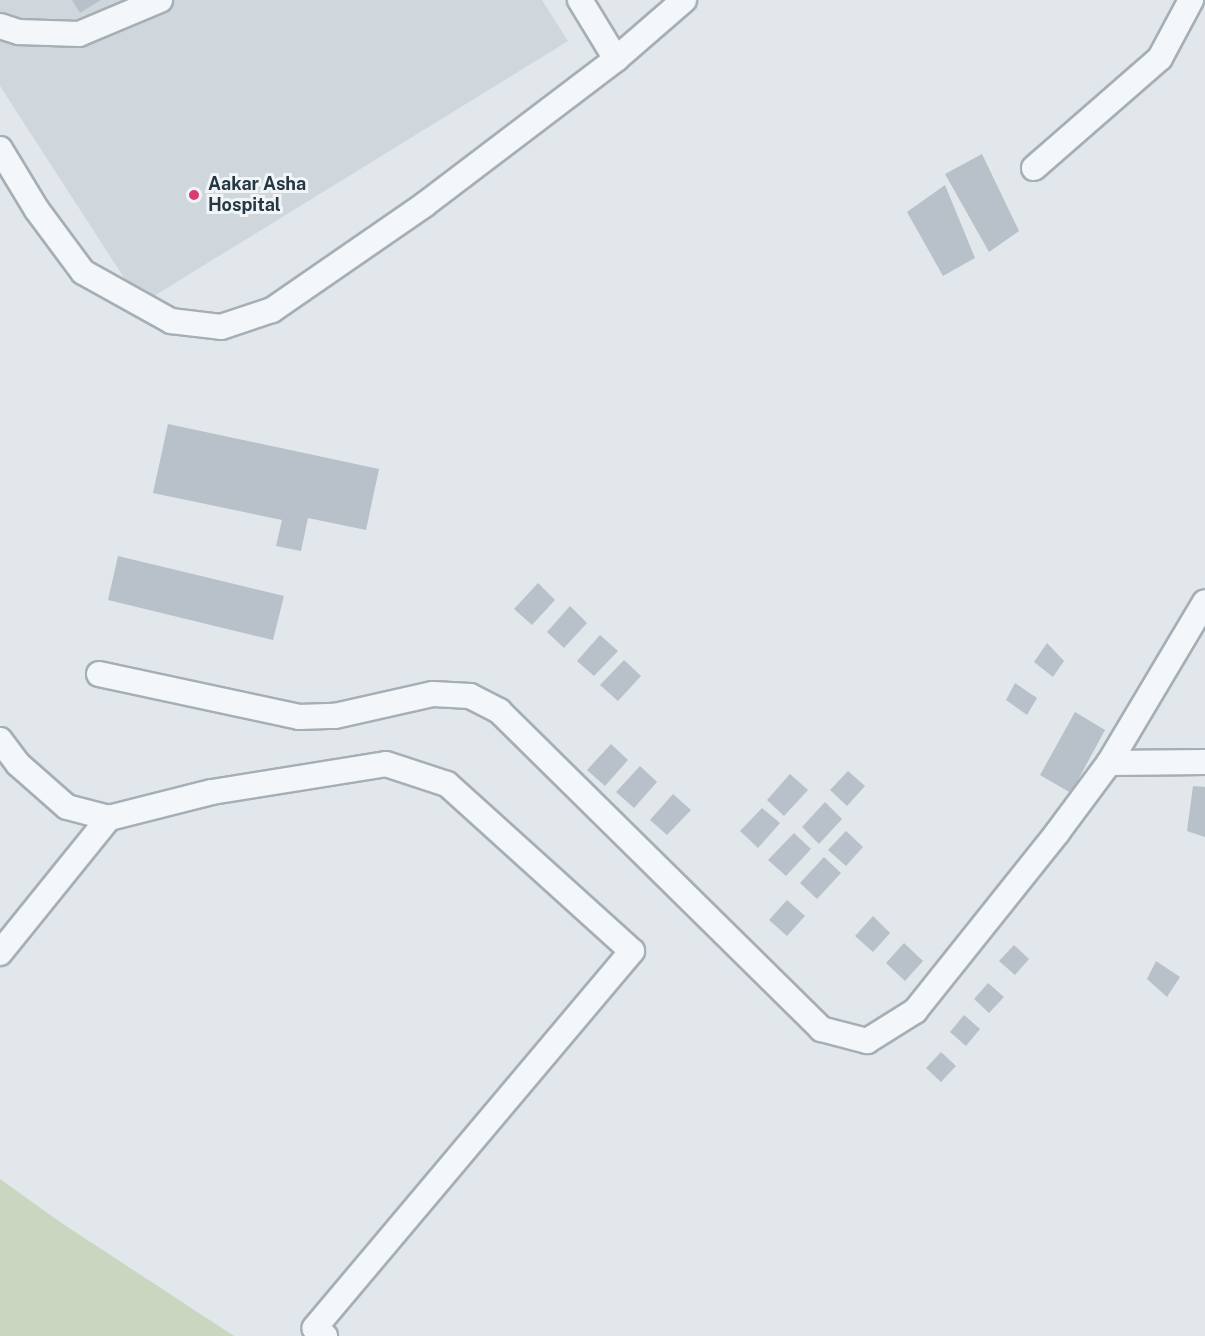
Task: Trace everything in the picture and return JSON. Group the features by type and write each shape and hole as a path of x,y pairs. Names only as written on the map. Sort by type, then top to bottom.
{"lane":[{"path":"0,26 19,32 79,34 160,0"},
{"path":"580,0 616,59"},
{"path":"0,149 37,210 83,272 171,321 221,327 272,310 424,206 616,59 684,0"},
{"path":"1034,168 1160,58 1191,0"},
{"path":"99,674 299,717 335,716 433,694 470,696 499,711 821,1029 867,1041 915,1011 1109,763 1205,602"},
{"path":"0,740 18,764 67,807 109,818 212,792 386,764 447,784 632,951 315,1328 325,1336"},
{"path":"1109,763 1205,762"},
{"path":"0,953 109,818"}],"shaded area":[{"name":"Aakar Asha Hospital","path":"0,0 542,0 568,41 141,304 0,86"}],"green space":[{"path":"0,1179 60,1222 234,1336 0,1336"}],"building":[{"path":"72,0 101,0 80,13"},
{"path":"982,154 1019,231 989,252 945,174"},
{"path":"945,185 975,258 943,276 907,212"},
{"path":"168,424 379,469 366,530 308,518 301,551 276,546 282,520 153,493"},
{"path":"118,556 284,596 273,640 108,600"},
{"path":"538,583 555,600 532,625 514,609"},
{"path":"570,606 587,623 564,648 547,632"},
{"path":"600,635 618,651 594,676 577,661"},
{"path":"1047,643 1064,661 1053,677 1034,662"},
{"path":"624,660 641,676 618,701 600,685"},
{"path":"1015,683 1037,698 1027,715 1006,700"},
{"path":"1075,712 1105,730 1071,793 1040,775"},
{"path":"611,744 628,760 605,786 587,770"},
{"path":"640,766 657,782 634,808 616,792"},
{"path":"848,771 865,786 847,806 830,790"},
{"path":"790,774 808,790 784,816 767,800"},
{"path":"1193,786 1205,787 1205,837 1187,831"},
{"path":"673,794 691,810 667,835 650,820"},
{"path":"825,802 842,819 819,844 802,827"},
{"path":"762,808 780,823 758,848 740,831"},
{"path":"846,831 863,847 846,866 828,850"},
{"path":"794,833 811,849 786,876 768,860"},
{"path":"824,857 841,873 817,899 800,883"},
{"path":"787,900 805,916 787,936 769,920"},
{"path":"873,916 890,933 873,952 855,936"},
{"path":"904,943 923,961 905,981 886,963"},
{"path":"1014,945 1029,959 1015,975 999,961"},
{"path":"1156,961 1180,977 1167,997 1147,979"},
{"path":"988,983 1004,997 989,1013 974,999"},
{"path":"964,1015 980,1029 966,1046 950,1032"},
{"path":"941,1052 956,1066 941,1082 926,1068"}],"place":[{"name":"Aakar Asha Hospital","path":"194,195"}]}
